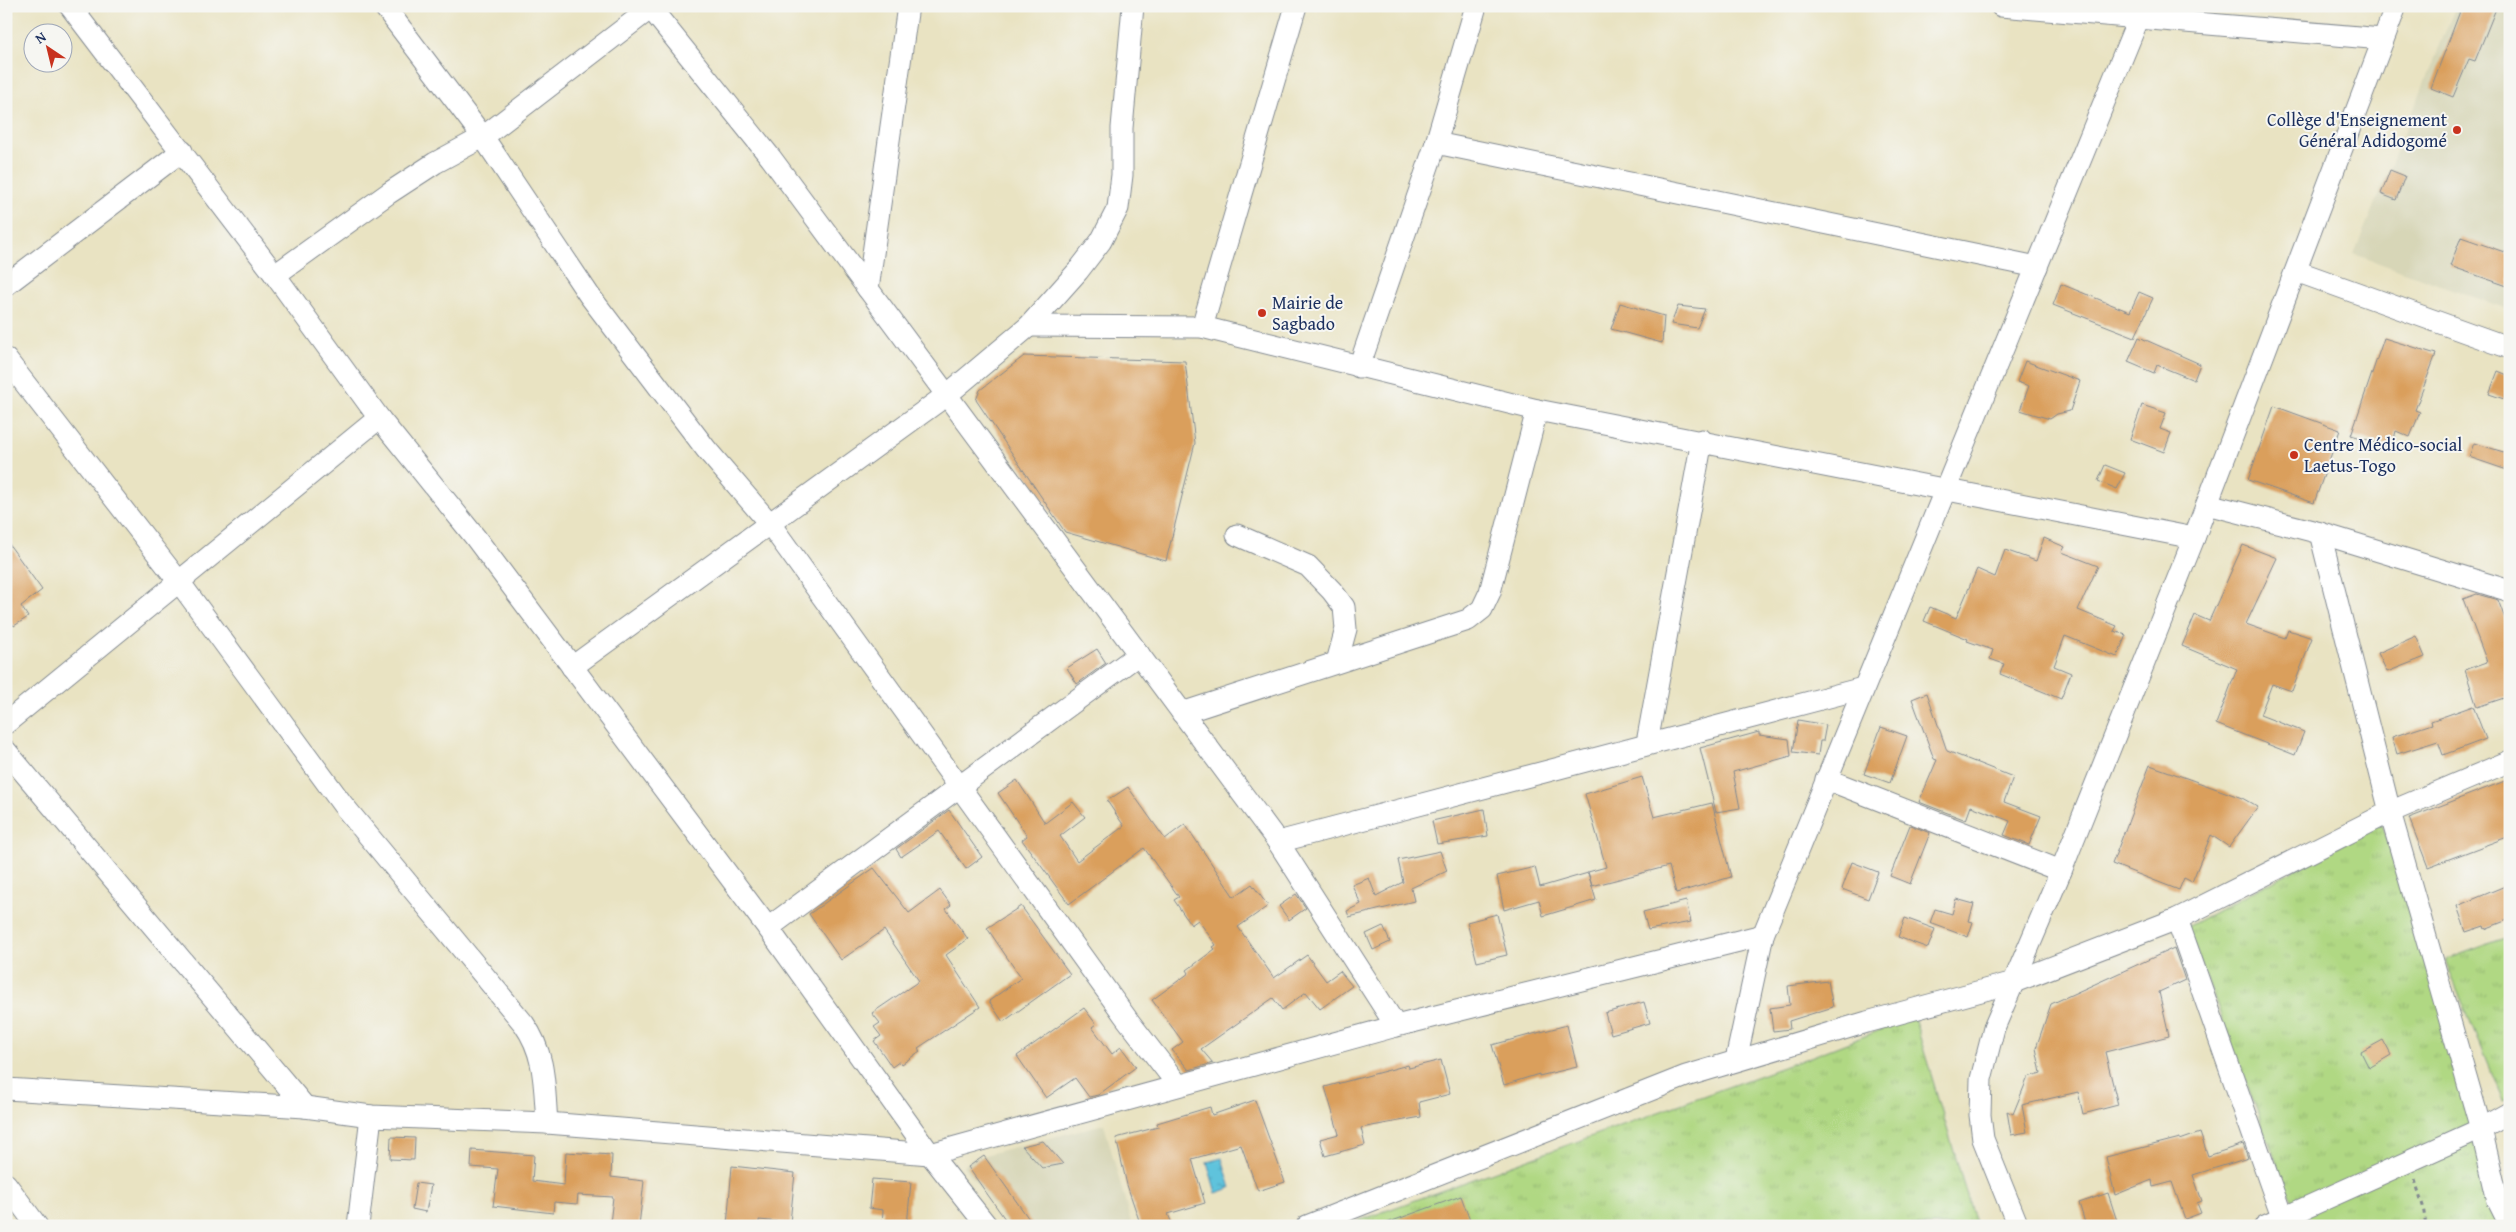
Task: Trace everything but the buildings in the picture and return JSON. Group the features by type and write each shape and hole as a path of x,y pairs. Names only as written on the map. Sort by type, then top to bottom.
{"street":[{"path":"70,6 182,151 379,418 475,537 768,928 930,1154 987,1226"},
{"path":"384,6 483,137 588,295 706,449 770,524 863,656 960,786 1126,1019 1178,1085"},
{"path":"868,289 908,6"},
{"path":"572,667 948,394 1029,326 1101,241 1118,208 1122,175 1122,128 1132,6"},
{"path":"1202,327 1296,6"},
{"path":"1359,367 1436,143 1476,6"},
{"path":"2001,6 2382,38"},
{"path":"2018,1226 1983,1139 1980,1115 1981,1079 1994,1028 2061,871 2194,538 2296,271 2382,38 2396,6"},
{"path":"275,275 434,163 483,137 650,7 771,158 948,394 1278,842 1396,1026"},
{"path":"1736,1060 1763,935 2140,17"},
{"path":"1436,143 2037,267"},
{"path":"6,285 182,151"},
{"path":"2296,271 2510,348"},
{"path":"1029,326 1202,327 1537,410 1702,440 2194,538"},
{"path":"6,359 180,583 343,805 534,1038 542,1058 547,1123"},
{"path":"1182,713 1468,620 1482,609 1490,592 1537,410"},
{"path":"6,723 180,583 379,418"},
{"path":"1647,743 1702,440"},
{"path":"2207,504 2320,533 2510,591"},
{"path":"2320,533 2390,812 2481,1129 2498,1201 2510,1226"},
{"path":"1237,535 1308,566 1332,591 1344,607 1346,629 1338,662"},
{"path":"768,928 1139,654"},
{"path":"1278,842 1647,743 1863,688"},
{"path":"6,751 305,1107"},
{"path":"1307,1226 1686,1076 1736,1060 2014,982 2177,919 2390,812 2510,761"},
{"path":"1826,779 2061,871"},
{"path":"2177,919 2274,1222 2408,1160 2481,1129 2510,1113"},
{"path":"6,1089 305,1107 372,1116 547,1123 930,1154 1396,1026 1763,935"},
{"path":"358,1226 372,1116"},
{"path":"6,1184 37,1226"}],"path":[{"path":"2408,1160 2423,1206 2426,1226"}],"shaded area":[{"name":"Collège d'Enseignement Général Adidogomé","path":"2456,6 2510,6 2510,310 2354,254"},
{"path":"1104,1124 1132,1226 1008,1226 964,1166 973,1158"}],"green space":[{"path":"2381,823 2510,1209 2510,1226 2301,1226 2187,927"},
{"path":"2510,936 2510,1098 2503,1101 2445,960"},
{"path":"1914,1017 1976,1226 1344,1226 1805,1059"}],"water":[{"path":"1222,1158 1231,1188 1216,1193 1207,1162"}],"place":[{"name":"Collège d'Enseignement Général Adidogomé","path":"2457,130"},
{"name":"Mairie de Sagbado","path":"1262,313"},
{"name":"Centre Médico-social Laetus-Togo","path":"2294,455"}]}
